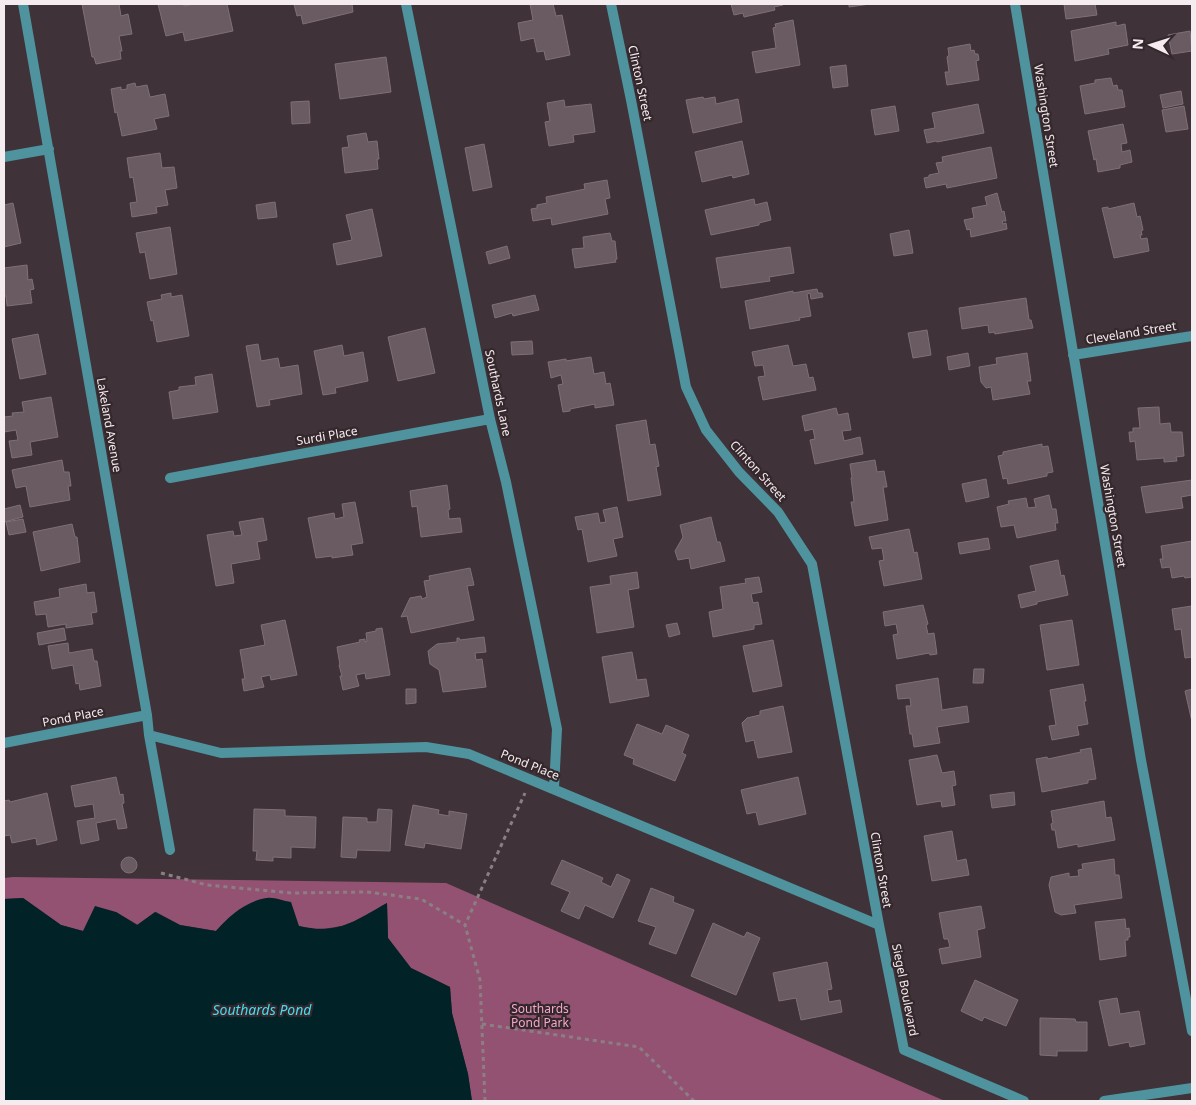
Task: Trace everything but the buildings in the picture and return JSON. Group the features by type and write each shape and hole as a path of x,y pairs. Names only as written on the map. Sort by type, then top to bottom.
{"street":[{"name":"Lakeland Avenue","path":"23,4 170,850"},
{"name":"Southards Lane","path":"406,4 490,419 506,482 557,729 554,788"},
{"name":"Clinton Street","path":"611,4 686,387 706,430 738,472 778,512 812,564 878,925"},
{"name":"Washington Street","path":"1015,4 1141,760 1192,1031"},
{"path":"4,157 49,149"},
{"name":"Cleveland Street","path":"1073,355 1192,336"},
{"name":"Surdi Place","path":"170,478 490,419"},
{"name":"Pond Place","path":"4,743 147,715"},
{"name":"Pond Place","path":"149,734 221,753 426,747 469,754 878,925"},
{"name":"Siegel Boulevard","path":"878,925 904,1050 1024,1101"},
{"path":"1104,1101 1192,1088"}],"path":[{"path":"485,1101 480,980 465,925 531,779"},
{"path":"161,873 207,885 292,894 367,892 421,899 465,925"},
{"path":"482,1024 640,1047 694,1101"}],"green space":[{"name":"Southards Pond Park","path":"4,878 446,883 945,1101 472,1101 468,1074 452,1013 450,987 411,968 388,938 387,903 348,925 317,930 299,926 267,898 239,910 216,931 180,925 156,912 138,925 116,912 83,931 61,925 23,898 4,899"}],"water":[{"name":"Southards Pond","path":"23,898 61,925 83,931 95,906 116,912 137,925 155,912 180,925 216,931 238,910 252,902 267,898 291,902 299,926 325,929 346,925 387,903 388,938 411,968 450,987 452,1013 468,1074 472,1101 4,1101 4,899"}]}
